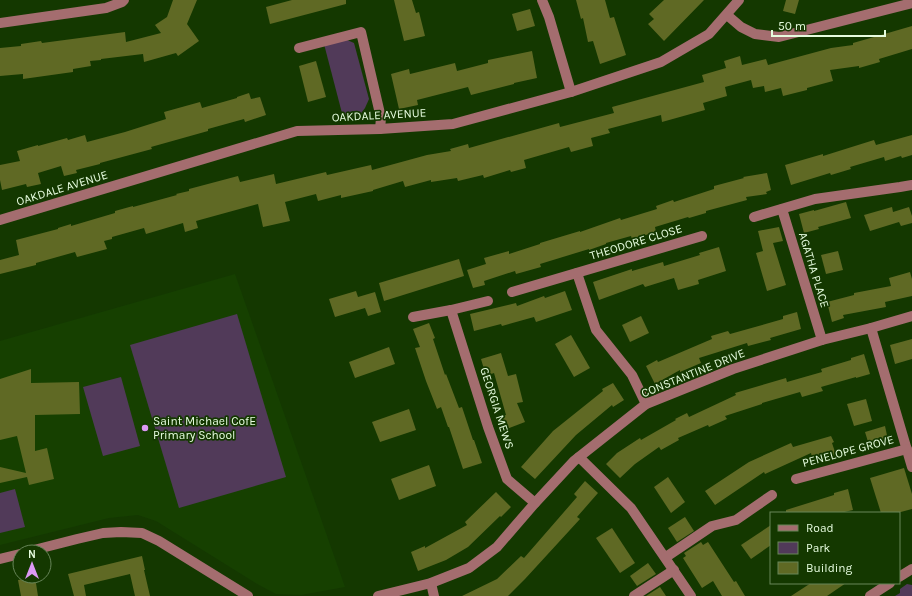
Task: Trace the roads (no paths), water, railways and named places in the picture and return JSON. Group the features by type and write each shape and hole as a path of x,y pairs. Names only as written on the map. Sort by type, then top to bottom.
{"street":[{"path":"0,23 106,8 124,0"},
{"path":"542,0 549,17 571,92"},
{"name":"OAKDALE AVENUE","path":"0,220 297,131 380,129 453,124 571,92 661,62 709,34 739,0"},
{"path":"727,15 741,27 755,34 779,37 912,3"},
{"path":"300,48 361,32 381,118 380,129"},
{"path":"754,217 815,199 912,185"},
{"name":"AGATHA PLACE","path":"782,209 822,340"},
{"name":"THEODORE CLOSE","path":"512,292 702,236"},
{"path":"577,273 596,330 632,375 646,404"},
{"path":"413,317 488,301"},
{"name":"GEORGIA MEWS","path":"451,310 488,427 507,479 536,503"},
{"name":"CONSTANTINE DRIVE","path":"378,596 431,583 469,568 498,547 574,461 646,404 733,369 822,340 912,316"},
{"name":"PENELOPE GROVE","path":"871,328 912,467"},
{"name":"PENELOPE GROVE","path":"796,479 907,449"},
{"path":"579,457 631,508 666,557 691,596"},
{"path":"666,557 712,526 736,520 772,495"},
{"path":"52,545 103,533 142,533 159,541 248,596"},
{"path":"0,559 12,556"},
{"path":"900,577 912,569"},
{"path":"634,596 674,570"},
{"path":"431,583 434,596"},
{"path":"870,596 888,584"}],"place":[{"name":"Saint Michael CofE Primary School","path":"145,428"}]}
